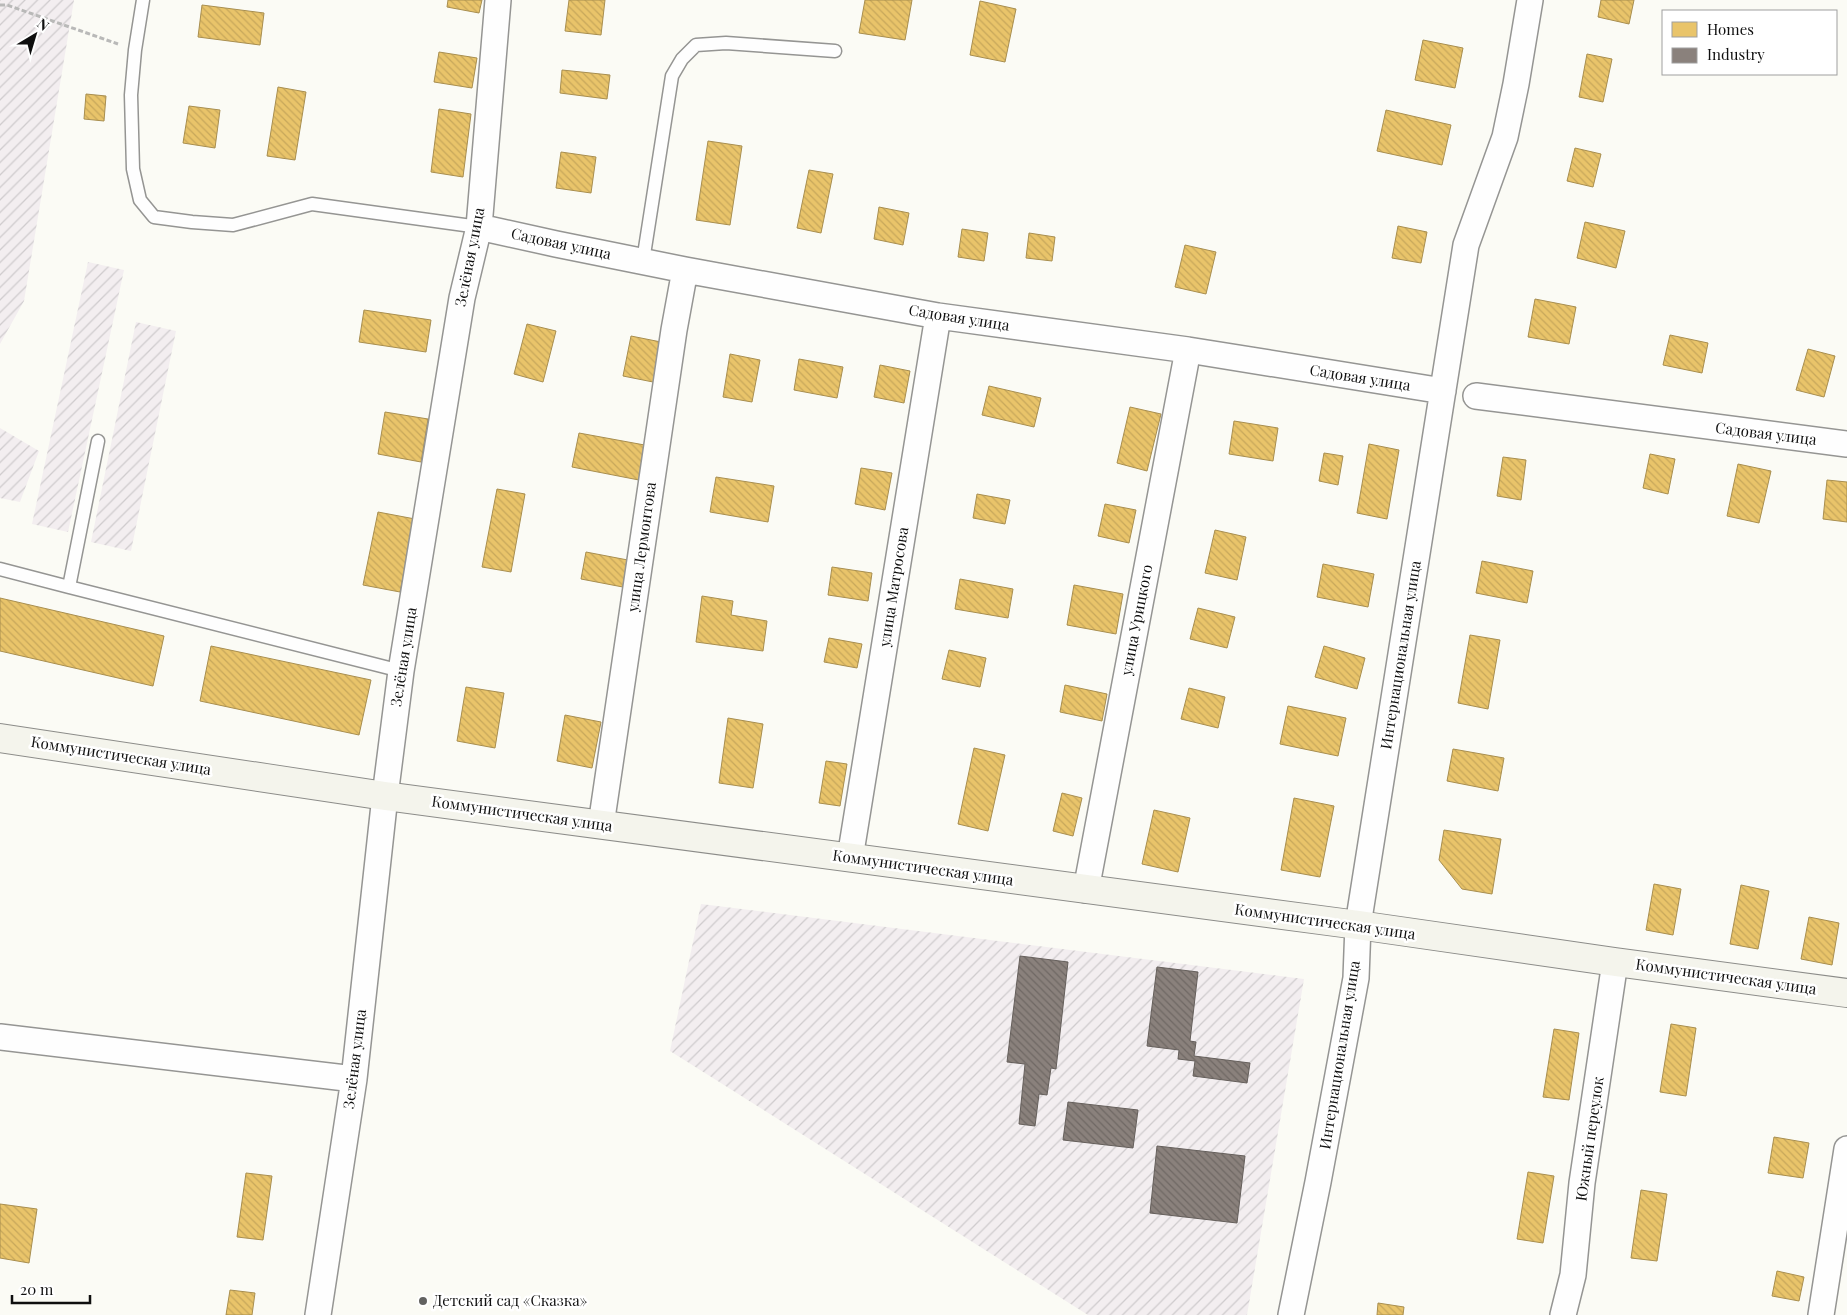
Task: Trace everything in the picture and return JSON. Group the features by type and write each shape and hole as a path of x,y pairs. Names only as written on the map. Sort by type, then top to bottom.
{"street":[{"name":"Зелёная улица","path":"318,1315 354,1079 385,796 401,671 462,298 479,227 498,0"},
{"name":"Интернациональная улица","path":"1291,1315 1356,978 1358,925 1466,245 1505,137 1530,0"},
{"name":"Садовая улица","path":"479,227 685,270 938,316 1188,350 1443,391"},
{"name":"улица Лермонтова","path":"600,825 672,340 685,270"},
{"name":"улица Матросова","path":"850,858 938,316"},
{"name":"улица Урицкого","path":"1086,890 1188,350"},
{"name":"Садовая улица","path":"1476,396 1847,444"},
{"name":"Коммунистическая улица","path":"0,738 385,796 1358,925 1847,993"},
{"name":"Южный переулок","path":"1563,1315 1573,1275 1582,1183 1615,962"},
{"path":"0,1037 354,1079"},
{"path":"1820,1315 1847,1149"}],"lane":[{"path":"142,0 131,95 134,169 140,200 154,217 233,225 312,204 479,227"},
{"path":"642,261 672,76 682,59 696,45 719,44 835,51"},
{"path":"70,587 98,441"},
{"path":"0,569 401,671"}],"path":[{"path":"0,5 7,5 135,50"}],"shaded area":[{"path":"0,0 74,0 24,301 0,344"},
{"path":"88,262 124,270 68,532 32,524"},
{"path":"136,322 176,331 131,551 91,542"},
{"path":"0,428 39,451 20,502 0,498"},
{"path":"701,904 1304,979 1247,1315 1088,1315 670,1051"}],"building: Homes":[{"path":"448,0 482,0 479,13 447,7"},
{"path":"569,0 605,0 601,35 565,31"},
{"path":"865,0 912,0 905,40 859,33"},
{"path":"1601,0 1634,0 1629,24 1598,17"},
{"path":"980,1 1016,9 1005,62 970,55"},
{"path":"202,5 264,13 260,45 198,37"},
{"path":"1423,40 1463,48 1455,88 1415,80"},
{"path":"439,52 477,58 472,88 434,82"},
{"path":"1587,54 1612,59 1603,102 1579,97"},
{"path":"562,70 610,75 607,99 560,93"},
{"path":"278,87 306,92 295,160 267,156"},
{"path":"86,94 106,96 104,121 84,119"},
{"path":"189,106 220,110 215,148 183,143"},
{"path":"439,109 471,114 463,177 431,172"},
{"path":"1386,110 1451,125 1442,165 1377,151"},
{"path":"708,141 742,146 730,225 696,220"},
{"path":"1575,148 1601,154 1593,187 1567,181"},
{"path":"561,152 596,157 591,193 556,188"},
{"path":"809,170 833,174 821,233 797,228"},
{"path":"879,207 909,213 903,245 874,239"},
{"path":"1585,222 1625,231 1616,268 1577,258"},
{"path":"1398,226 1427,232 1421,263 1392,258"},
{"path":"962,229 988,233 984,261 958,257"},
{"path":"1029,233 1055,237 1052,261 1026,258"},
{"path":"1185,245 1216,252 1206,294 1175,287"},
{"path":"1535,299 1576,307 1569,344 1528,337"},
{"path":"364,310 431,320 426,352 359,342"},
{"path":"527,324 556,331 543,382 514,374"},
{"path":"1670,335 1708,343 1702,373 1663,365"},
{"path":"631,336 666,343 658,383 623,376"},
{"path":"1808,349 1835,356 1824,397 1796,390"},
{"path":"730,354 760,360 752,402 723,397"},
{"path":"799,359 843,367 837,398 794,390"},
{"path":"880,365 910,371 904,403 874,397"},
{"path":"989,386 1041,398 1034,427 982,415"},
{"path":"1130,407 1161,414 1147,471 1117,463"},
{"path":"385,412 428,419 421,462 378,454"},
{"path":"1234,421 1278,428 1273,461 1229,454"},
{"path":"579,433 650,446 644,481 572,467"},
{"path":"1369,444 1399,450 1387,519 1357,513"},
{"path":"1324,453 1343,456 1338,485 1319,481"},
{"path":"1650,454 1675,459 1668,494 1643,488"},
{"path":"1503,457 1526,460 1521,500 1497,496"},
{"path":"1738,464 1771,471 1759,523 1727,516"},
{"path":"861,468 892,473 885,510 855,504"},
{"path":"716,477 774,486 768,522 710,512"},
{"path":"1827,480 1847,482 1847,522 1823,519"},
{"path":"497,489 525,494 511,572 482,567"},
{"path":"977,494 1010,500 1005,524 973,518"},
{"path":"1105,504 1136,510 1129,543 1098,536"},
{"path":"378,512 415,519 400,592 363,585"},
{"path":"1215,530 1246,537 1237,580 1205,573"},
{"path":"586,552 633,561 628,588 581,579"},
{"path":"1482,561 1533,571 1527,603 1476,593"},
{"path":"1323,564 1374,574 1368,607 1317,597"},
{"path":"832,567 872,573 868,601 828,595"},
{"path":"960,579 1013,589 1008,618 955,609"},
{"path":"1074,585 1123,594 1116,634 1067,625"},
{"path":"702,596 733,601 731,615 767,621 763,651 696,642"},
{"path":"0,598 164,636 153,686 0,651"},
{"path":"1198,608 1235,617 1227,648 1190,639"},
{"path":"1470,635 1500,640 1488,709 1458,703"},
{"path":"829,638 862,644 857,668 824,662"},
{"path":"211,646 371,680 359,735 200,701"},
{"path":"1324,646 1365,658 1357,689 1315,677"},
{"path":"949,650 986,658 980,687 942,679"},
{"path":"1065,685 1107,694 1102,721 1060,712"},
{"path":"466,687 504,693 495,748 457,741"},
{"path":"1189,688 1225,697 1218,728 1181,719"},
{"path":"1288,706 1346,718 1338,756 1280,744"},
{"path":"565,715 601,722 592,768 557,761"},
{"path":"728,718 763,724 753,788 719,783"},
{"path":"974,748 1005,755 988,831 958,824"},
{"path":"1453,749 1504,758 1498,791 1447,781"},
{"path":"826,761 847,764 840,806 819,803"},
{"path":"1062,793 1082,798 1073,836 1053,831"},
{"path":"1294,798 1334,806 1320,877 1281,870"},
{"path":"1154,810 1190,818 1178,872 1142,864"},
{"path":"1444,830 1501,839 1492,894 1462,889 1439,860"},
{"path":"1654,884 1681,889 1673,935 1646,930"},
{"path":"1741,885 1769,891 1758,949 1730,944"},
{"path":"1809,917 1839,923 1832,965 1801,959"},
{"path":"1671,1024 1696,1028 1686,1096 1660,1092"},
{"path":"1554,1029 1579,1033 1569,1100 1543,1097"},
{"path":"1774,1137 1809,1143 1803,1178 1768,1173"},
{"path":"1528,1172 1554,1176 1543,1243 1517,1239"},
{"path":"246,1173 272,1176 263,1240 237,1237"},
{"path":"1641,1190 1667,1194 1657,1261 1631,1258"},
{"path":"0,1204 37,1209 29,1263 0,1258"},
{"path":"1777,1271 1804,1277 1799,1301 1772,1296"},
{"path":"230,1290 255,1293 252,1315 226,1315"},
{"path":"1378,1303 1404,1307 1403,1315 1377,1315"}],"building: Industry":[{"path":"1020,956 1068,962 1056,1069 1051,1068 1047,1095 1039,1094 1035,1126 1019,1124 1025,1064 1007,1062"},
{"path":"1157,967 1198,972 1190,1041 1196,1042 1194,1056 1250,1063 1247,1083 1193,1076 1195,1061 1178,1059 1179,1050 1147,1046"},
{"path":"1068,1102 1138,1110 1133,1148 1063,1140"},
{"path":"1157,1146 1245,1156 1237,1223 1150,1213"}],"place":[{"name":"Детский сад «Сказка»","path":"423,1301"}]}
